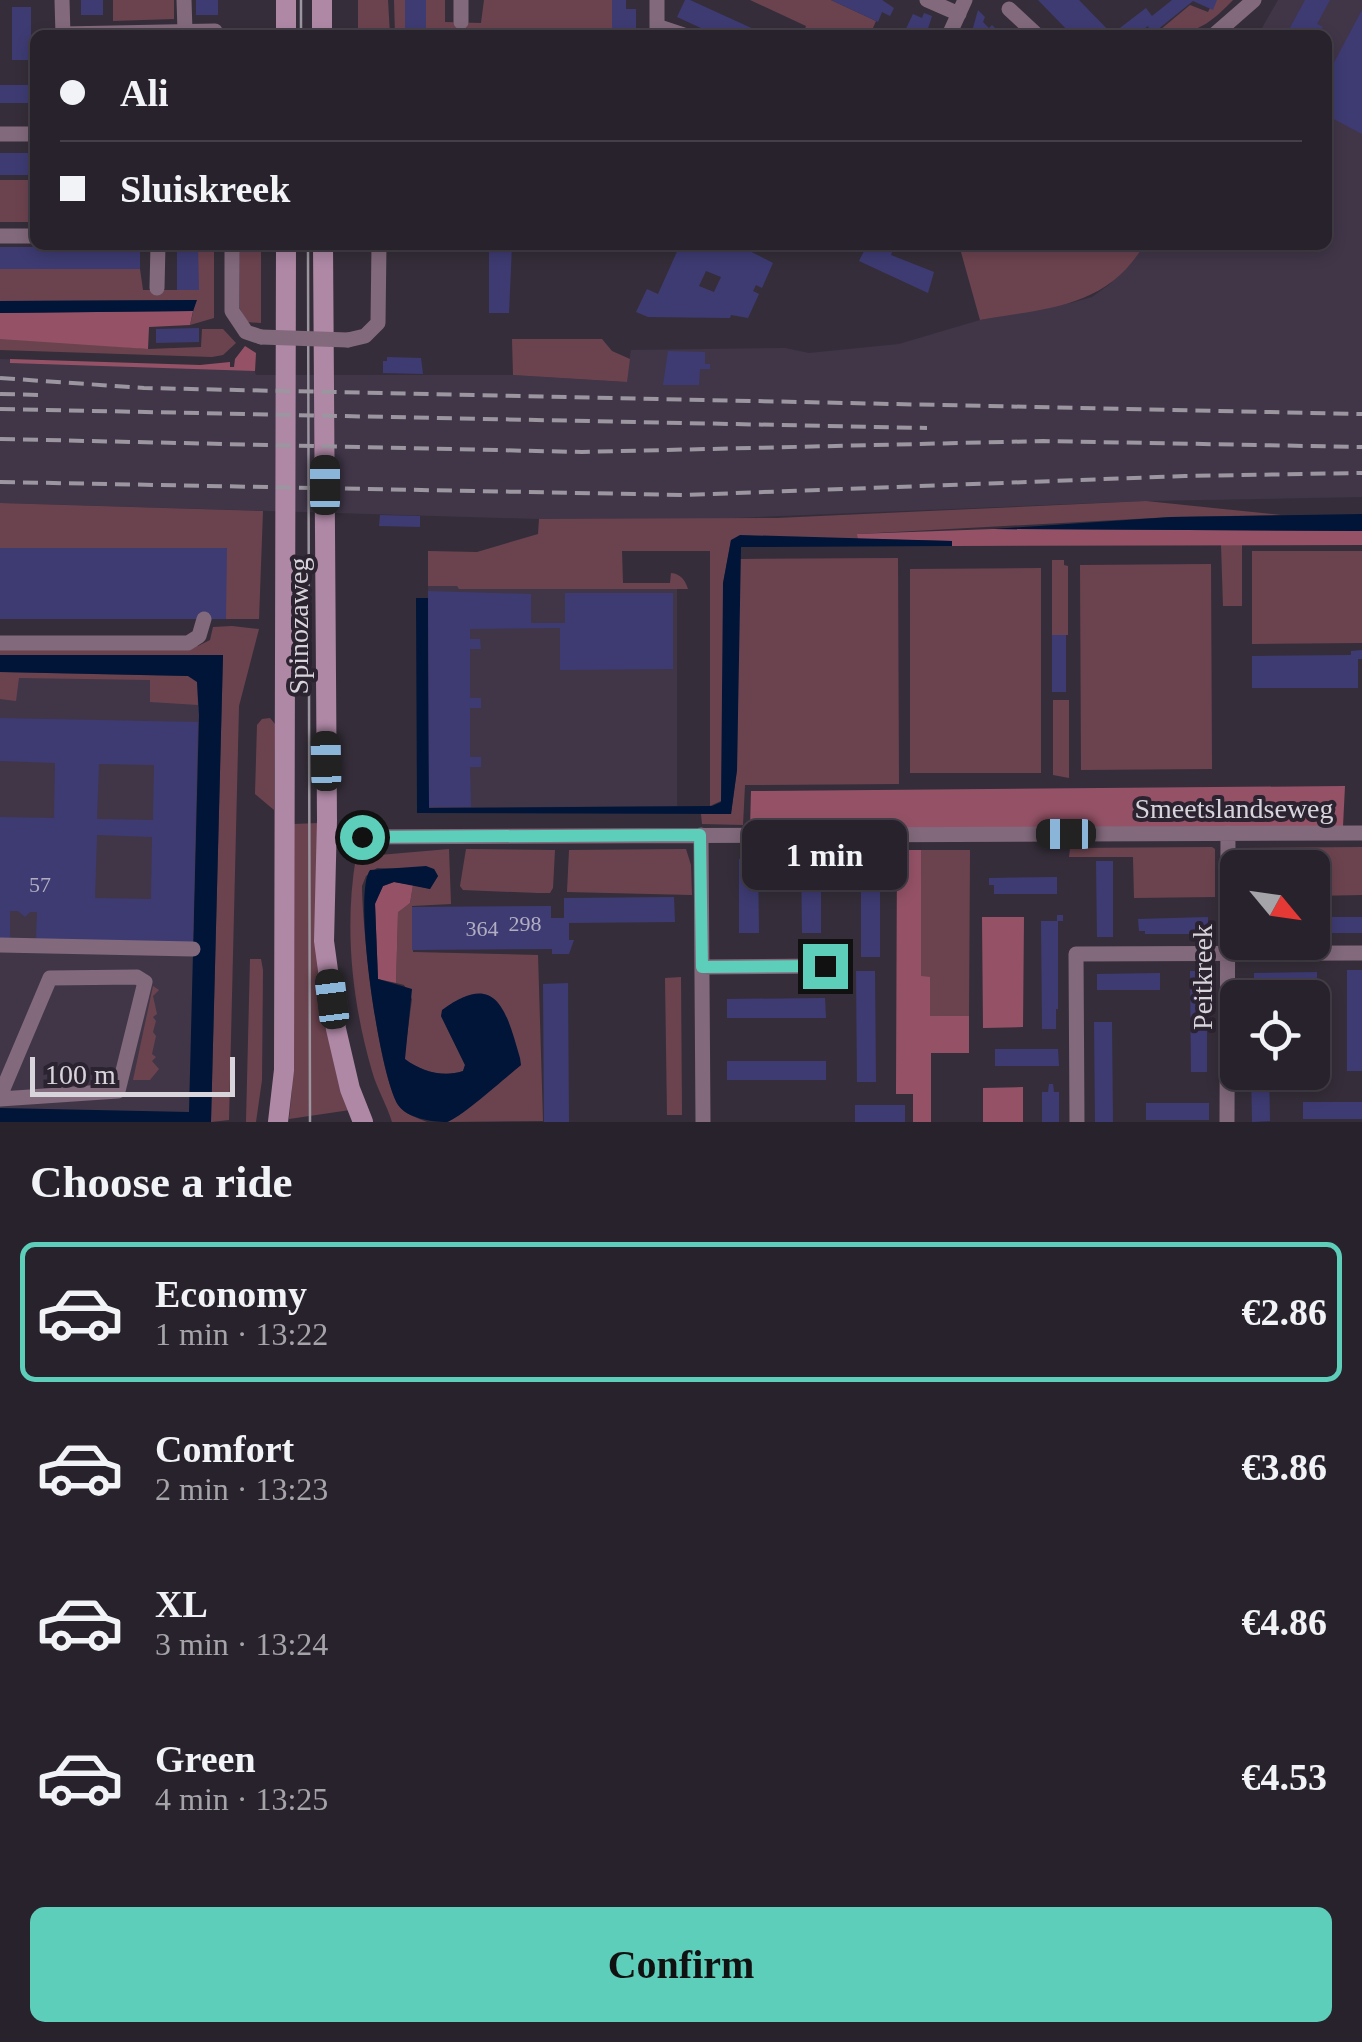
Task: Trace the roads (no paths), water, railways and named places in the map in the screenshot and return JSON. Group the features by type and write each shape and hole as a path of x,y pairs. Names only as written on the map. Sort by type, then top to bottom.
{"main road":[{"path":"286,0 286,30"},
{"path":"322,0 322,30"},
{"name":"Spinozaweg","path":"278,1122 284,1070 286,250"},
{"name":"Spinozaweg","path":"322,250 324,941 336,1028 350,1088 363,1122"}],"street":[{"path":"62,0 63,30"},
{"path":"184,0 185,30"},
{"path":"460,22 461,0"},
{"path":"657,0 657,30"},
{"path":"927,0 962,7 951,30"},
{"path":"1220,30 1254,0"},
{"path":"1009,9 1031,30"},
{"path":"0,134 30,134"},
{"path":"0,236 30,236"},
{"path":"157,288 158,250"},
{"path":"232,250 232,311 241,328 261,337 348,340 369,334 379,318 379,250"},
{"path":"0,634 178,636 192,630 199,619 199,636 188,644 0,643"},
{"name":"Peitkreek","path":"1228,833 1228,850"},
{"name":"Smeetslandseweg","path":"326,840 349,836 1362,833"},
{"path":"700,835 702,1122"},
{"path":"0,945 193,950"},
{"path":"1330,953 1362,953"},
{"path":"1077,1122 1076,954 1220,954"},
{"name":"Peitkreek","path":"1227,960 1227,1122"},
{"path":"702,967 825,966"},
{"path":"137,977 145,982 118,1090 0,1097 50,978 137,977"}],"water":[{"path":"197,300 193,311 0,313 0,301"},
{"path":"1362,514 1362,531 993,529 1171,517"},
{"path":"740,535 952,541 952,546 741,547 737,770 731,814 417,813 416,598 428,598 429,808 712,806 721,802 723,583 731,540"},
{"path":"0,655 223,655 211,1122 0,1122 0,1108 189,1112 199,715 197,682 188,676 0,672"},
{"path":"426,866 438,876 430,889 394,882 383,886 375,904 378,979 412,989 405,1059 432,1072 463,1071 465,1065 441,1016 442,1010 476,994 488,995 504,1012 521,1065 447,1122 413,1116 398,1105 376,1025 366,948 365,886 370,870"}],"tram line":[{"path":"301,0 301,30"},
{"path":"308,250 310,1122"}],"railway":[{"path":"0,378 144,388 1362,414"},
{"path":"0,394 42,395"},
{"path":"0,409 927,428"},
{"path":"0,439 582,452 1043,441 1362,447"},
{"path":"0,482 686,495 1362,473"}]}
